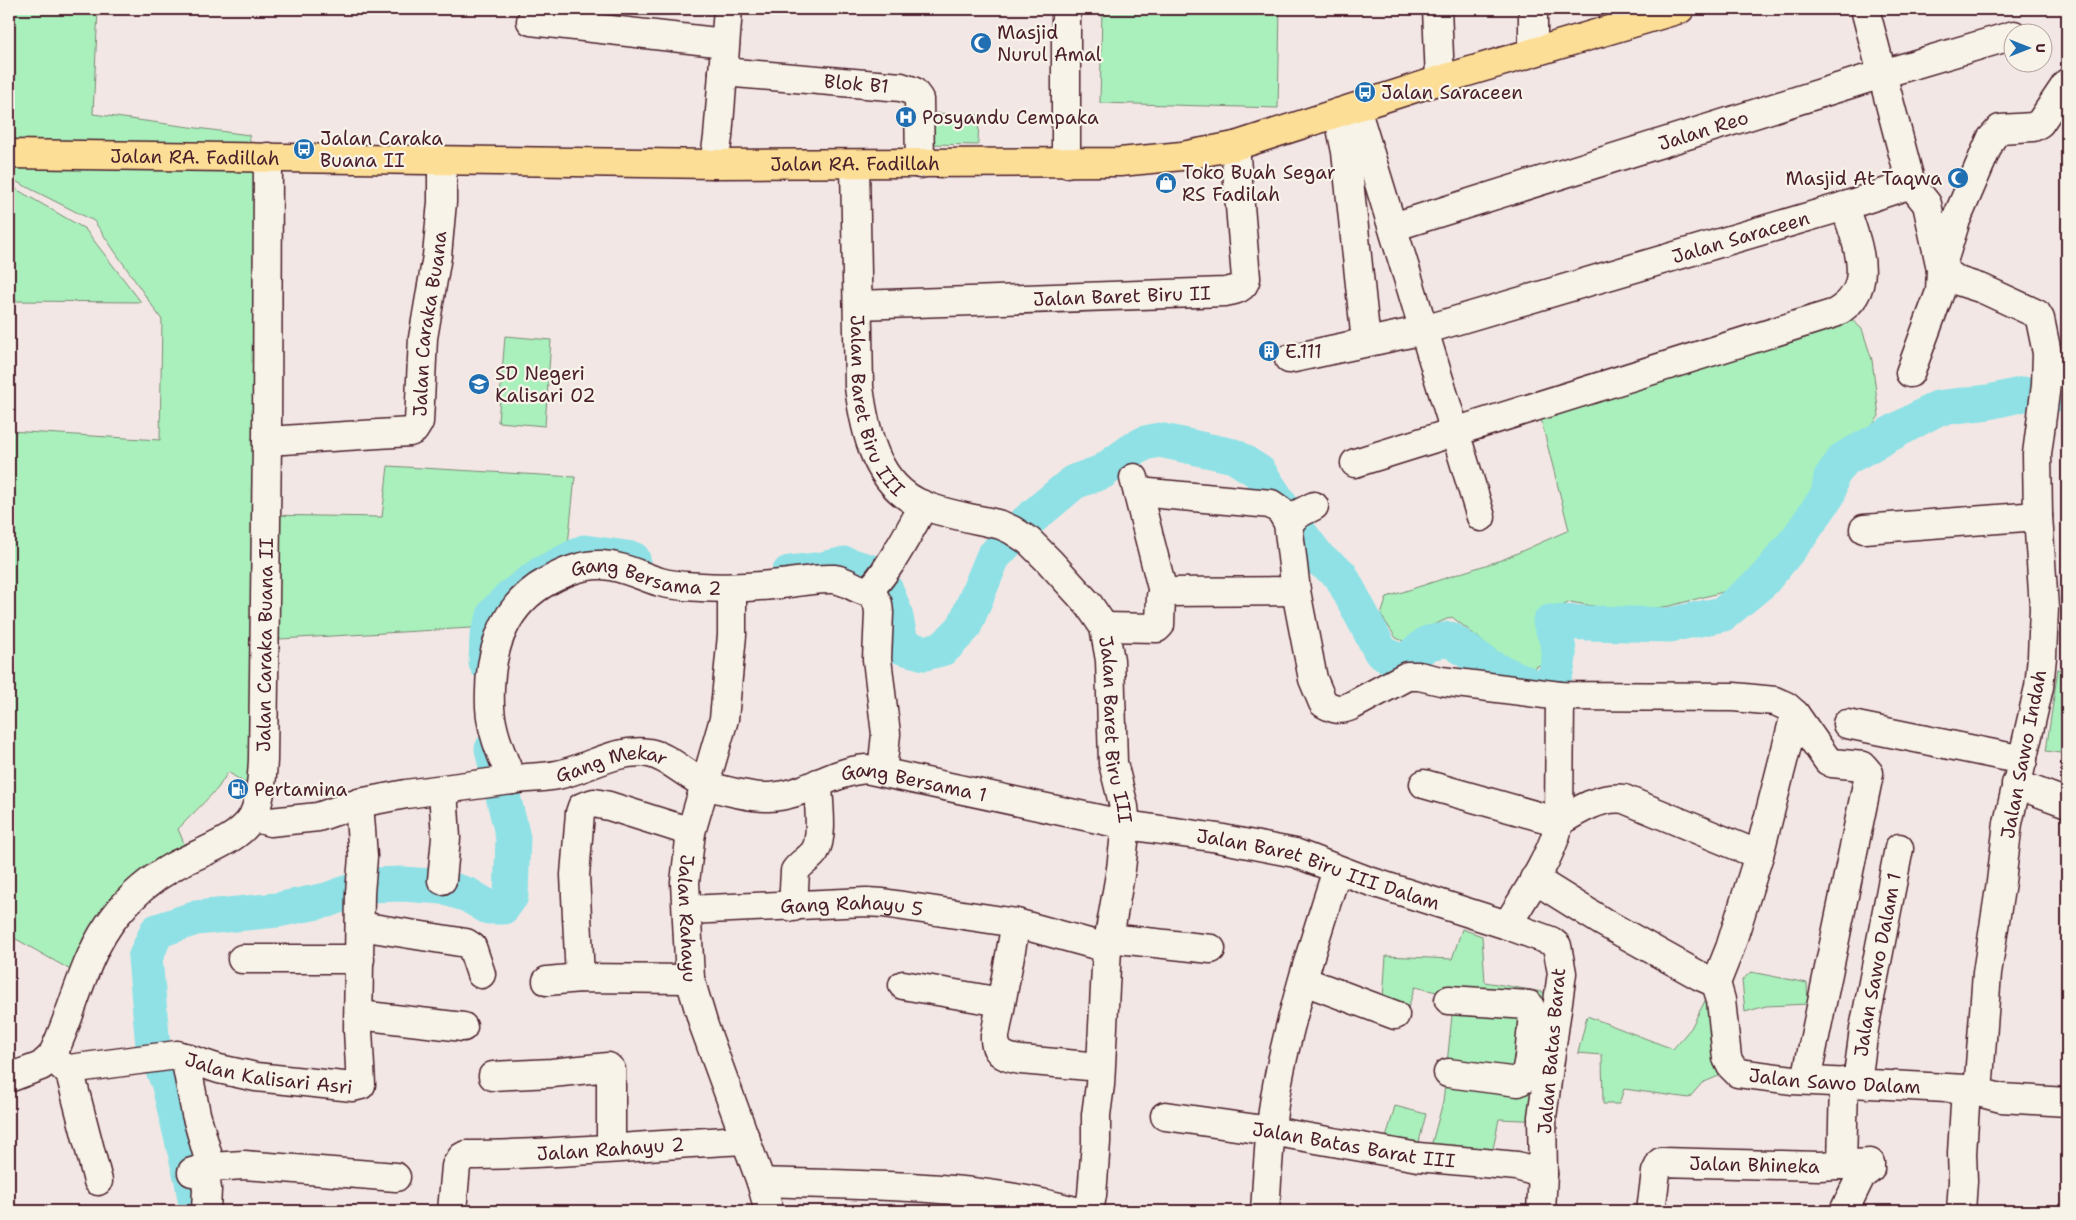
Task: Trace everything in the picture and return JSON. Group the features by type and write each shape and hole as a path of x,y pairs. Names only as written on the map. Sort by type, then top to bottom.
{"main road":[{"name":"Jalan RA. Fadillah","path":"9,154 714,164 1066,163 1157,159 1203,153 1235,146 1440,80 1680,9"}],"street":[{"path":"714,164 728,9"},
{"path":"1066,9 1066,163"},
{"path":"1437,9 1440,80"},
{"path":"1533,9 1533,52"},
{"path":"1865,9 1911,184 1927,204 1941,269"},
{"path":"531,21 725,42"},
{"name":"Jalan Reo","path":"1393,227 1882,74 2004,38"},
{"name":"Blok B1","path":"723,72 911,89 919,99 920,164"},
{"path":"1910,373 1940,292 1941,269 1956,220 1991,139 2000,129 2033,126 2040,123 2067,83"},
{"path":"1347,110 1393,227 1481,517"},
{"path":"1347,110 1346,152 1366,342"},
{"name":"Jalan Baret Biru II","path":"858,305 1225,292 1241,288 1246,278 1235,146"},
{"name":"Jalan Caraka Buana II","path":"60,1062 90,958 104,932 117,914 164,873 204,853 244,827 253,816 260,793 263,760 268,157"},
{"name":"Jalan Caraka Buana","path":"267,441 410,432 414,430 419,422 423,338 438,256 442,160"},
{"name":"Jalan Baret Biru III","path":"855,164 859,387 864,420 870,440 888,478 904,495 924,506 1021,535 1072,585 1104,627 1110,660 1113,764 1124,807 1126,825 1121,869 1108,943 1092,1194 1089,1211"},
{"name":"Jalan Saraceen","path":"1289,359 1424,330 1845,206 1911,184"},
{"path":"1355,463 1802,324 1839,310 1854,294 1862,274 1862,263 1845,206"},
{"name":"Jalan Sawo Indah","path":"1941,269 1962,283 1983,289 2037,314 2057,352 2046,385 2037,454 2038,516 2044,608 2039,687 2008,823 1972,1091"},
{"path":"1104,627 1157,628 1160,625 1161,596 1164,592 1136,485 1271,504 1281,511 1296,517 1296,591 1313,679 1323,703 1334,709 1341,710 1407,676 1419,676 1441,681 1560,696 1734,697 1775,701 1786,706 1795,714 1828,761 1832,764 1863,766 1869,774 1806,1080"},
{"path":"882,772 886,734 877,659 879,613 877,582 924,506"},
{"path":"1864,529 2038,516"},
{"name":"Gang Bersama 2","path":"506,781 490,708 497,643 512,611 523,598 538,586 571,571 588,566 602,565 625,568 661,583 732,589 834,580 861,590 877,582"},
{"name":"Jalan Rahayu","path":"732,589 732,635 724,719 692,832 685,882 690,979 709,1042 761,1182 769,1211"},
{"path":"1164,592 1296,591"},
{"path":"1507,925 1558,833 1560,696"},
{"path":"1534,879 1603,922 1716,983 1730,948 1759,855 1795,714"},
{"path":"1847,724 2019,772 2067,803"},
{"name":"Gang Mekar","path":"253,816 270,822 318,817 359,803 406,794 557,775 610,756 639,753 662,758 706,784"},
{"name":"Gang Bersama 1","path":"706,784 756,797 768,798 794,794 849,770 866,769 1126,825"},
{"path":"793,907 795,871 816,851 818,842 820,821 818,783"},
{"path":"1424,784 1559,822 1578,810 1597,802 1615,798 1624,799 1660,816 1759,855"},
{"path":"442,880 446,838 443,790"},
{"name":"Jalan Kalisari Asri","path":"60,1062 181,1056 219,1069 256,1078 358,1086 362,1082 359,1050 359,1015 363,849 359,803"},
{"path":"580,978 575,875 582,807 594,803 608,806 692,832"},
{"name":"Jalan Baret Biru III Dalam","path":"1126,825 1286,851 1437,904 1507,925"},
{"name":"Jalan Sawo Dalam 1","path":"1842,1165 1851,1082 1864,1028 1899,848"},
{"path":"1265,1211 1271,1130 1286,1048 1304,981 1338,870"},
{"name":"Gang Rahayu 5","path":"687,910 793,907 866,902 883,903 1016,923 1108,943 1211,949"},
{"path":"1016,923 994,1042 998,1051 1002,1055 1021,1060 1074,1063 1100,1067"},
{"name":"Jalan Batas Barat","path":"1507,925 1551,941 1557,946 1562,973 1539,1059 1543,1174 1541,1211"},
{"path":"360,926 466,943 472,948 481,974"},
{"path":"242,959 360,959"},
{"path":"548,981 580,978 690,979"},
{"path":"1304,981 1395,1015"},
{"name":"Jalan Sawo Dalam","path":"1716,983 1721,1000 1728,1058 1731,1066 1738,1073 1806,1080 1972,1091"},
{"path":"903,985 1001,1002"},
{"path":"1448,1073 1518,1082 1525,1078 1539,1059 1533,1013 1529,1005 1449,1000"},
{"path":"359,1015 463,1027"},
{"path":"181,1056 196,1114 202,1169 207,1189 206,1211"},
{"path":"9,1078 41,1066 60,1062 98,1181"},
{"path":"493,1076 552,1073 608,1067 611,1070 611,1148"},
{"path":"1961,1211 1962,1153 1972,1091 2001,1098 2067,1102"},
{"name":"Jalan Batas Barat III","path":"1165,1116 1271,1130 1418,1157 1517,1166 1543,1174"},
{"name":"Jalan Rahayu 2","path":"452,1211 458,1161 462,1157 573,1152 746,1140"},
{"name":"Jalan Bhineka","path":"1651,1211 1658,1165 1661,1162 1842,1165 1868,1163 1871,1165 1870,1169 1861,1176 1844,1211"},
{"path":"202,1169 244,1165 396,1176"},
{"path":"761,1182 940,1190 1004,1196 1051,1204 1075,1211"}],"green space":[{"path":"9,9 98,9 93,114 249,135 270,268 261,515 382,517 388,466 575,477 567,555 511,591 488,627 263,640 252,785 243,782 228,772 218,788 178,829 189,855 74,972 9,935 9,431 160,440 162,320 94,221 9,178"},
{"path":"1102,9 1280,9 1278,108 1100,103"},
{"path":"930,113 979,115 978,145 929,144"},
{"path":"9,185 85,229 141,302 9,301"},
{"path":"1850,318 1862,329 1872,360 1879,416 1869,430 1850,443 1759,563 1734,589 1670,606 1628,612 1570,602 1548,613 1554,634 1549,661 1531,669 1508,661 1452,617 1433,625 1413,645 1396,638 1381,615 1387,597 1504,559 1569,530 1539,412"},
{"path":"505,336 551,340 545,426 498,422"},
{"path":"2058,669 2067,670 2067,754 2046,751"},
{"path":"1462,929 1482,936 1485,982 1554,994 1545,1121 1499,1119 1492,1154 1430,1150 1443,1102 1454,996 1415,987 1405,1017 1382,1012 1386,956 1452,959"},
{"path":"1751,972 1807,983 1808,1004 1766,1006 1745,1012 1742,980"},
{"path":"1708,995 1733,1070 1702,1083 1689,1098 1624,1089 1619,1104 1603,1104 1602,1055 1578,1053 1587,1016 1673,1049 1691,1028"},
{"path":"1395,1106 1426,1114 1416,1154 1384,1145"}],"waterway":[{"path":"789,573 845,564 872,572 886,590 895,613 902,647 925,653 944,648 964,627 993,557 1023,525 1074,482 1102,472 1145,443 1159,440 1234,456 1259,472 1320,560 1340,574 1381,652 1402,663 1428,643 1450,639 1490,667 1537,688 1553,681 1558,664 1558,645 1550,622 1669,625 1723,614 1763,581 1799,537 1828,495 1831,477 1844,459 1938,408 1989,402 2024,394 2067,394"},
{"path":"486,663 487,637 495,613 509,598 541,574 584,552 633,559"},
{"path":"197,1211 192,1181 168,1082 153,1046 145,958 157,931 196,918 277,910 327,900 368,885 403,884 443,887 468,895 488,907 503,907 511,896 513,838 492,749"}],"place":[{"name":"Masjid Nurul Amal","path":"981,43"},
{"name":"Jalan Saraceen","path":"1365,92"},
{"name":"Posyandu Cempaka","path":"906,117"},
{"name":"Jalan Caraka Buana II","path":"304,149"},
{"name":"Masjid At Taqwa","path":"1958,178"},
{"name":"Toko Buah Segar RS Fadilah","path":"1166,183"},
{"name":"E.111","path":"1269,351"},
{"name":"SD Negeri Kalisari 02","path":"479,384"},
{"name":"Pertamina","path":"238,789"}]}
